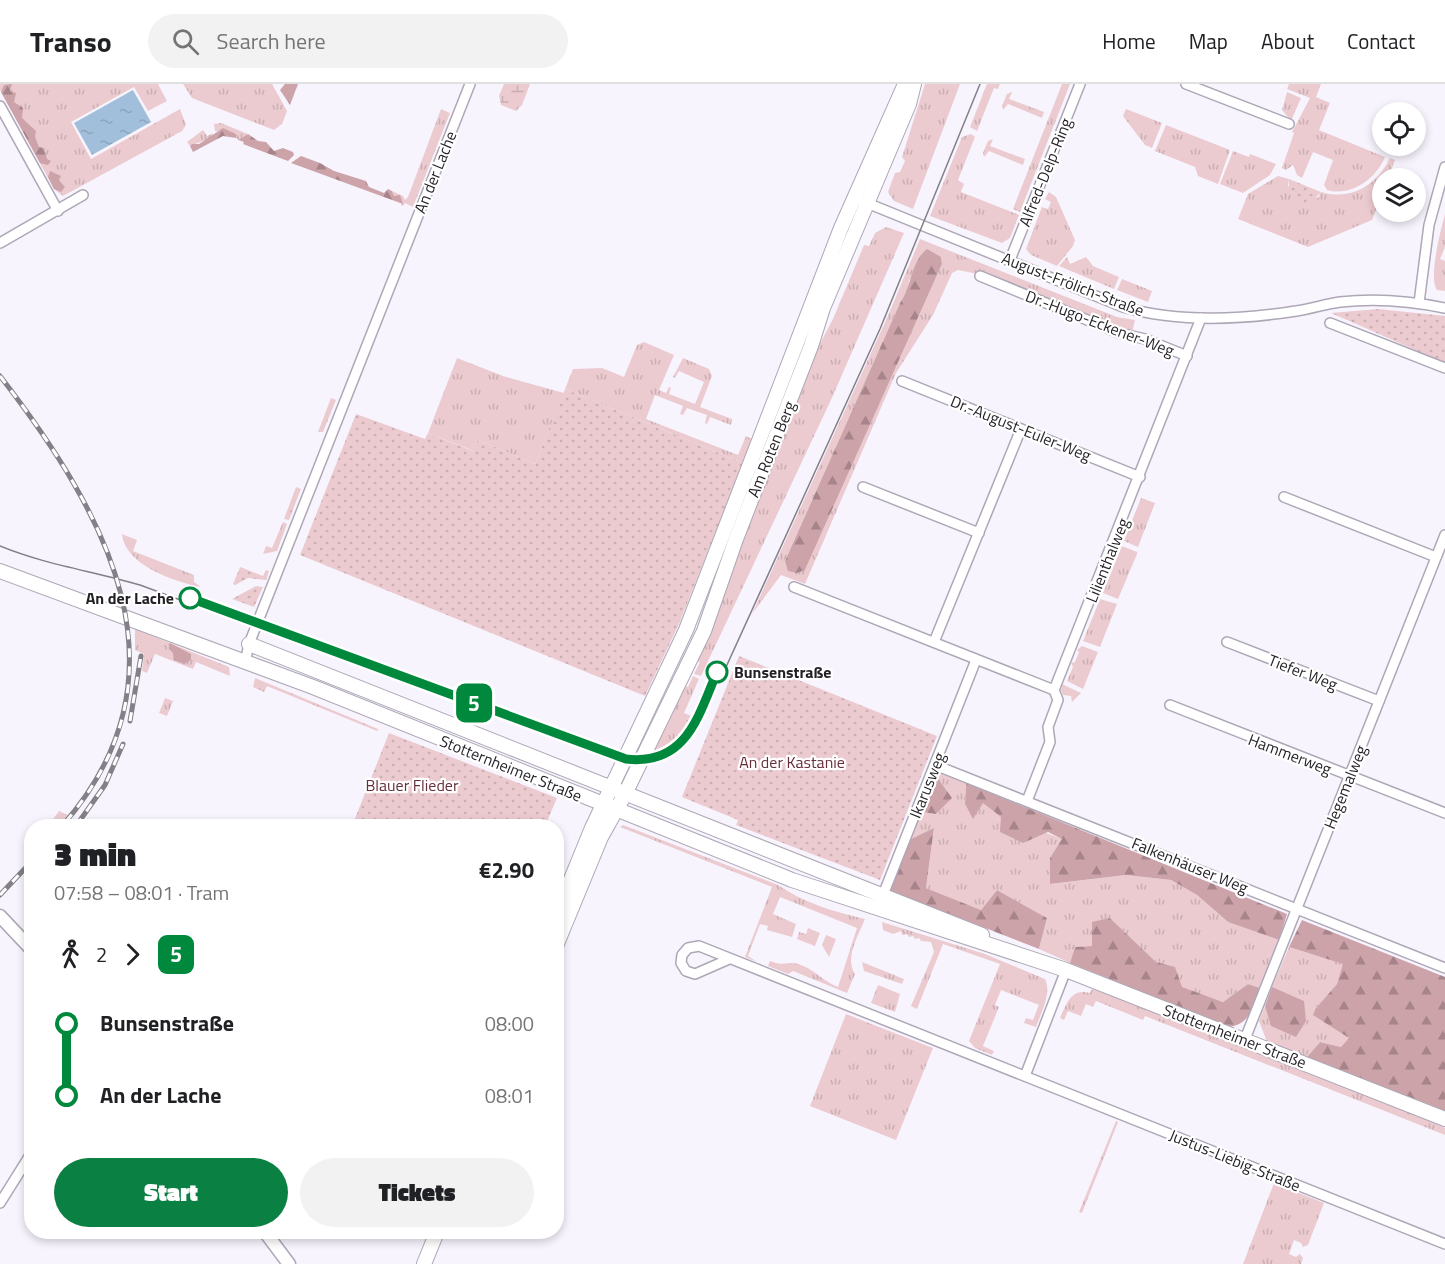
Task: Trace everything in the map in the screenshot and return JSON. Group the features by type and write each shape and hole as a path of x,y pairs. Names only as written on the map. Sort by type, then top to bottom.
{"main road":[{"name":"Am Roten Berg","path":"609,807 611,789 689,621 860,201 905,84"},
{"name":"Am Roten Berg","path":"609,807 625,794 704,631 736,539 807,357 860,201 909,104 915,84"},
{"name":"Stotternheimer Straße","path":"0,571 313,687 771,872 983,944 1025,955"},
{"name":"Stotternheimer Straße","path":"249,644 883,895 1025,955 1445,1119"},
{"path":"564,900 609,807"},
{"path":"564,925 609,807"},
{"path":"424,1264 435,1239"}],"street":[{"name":"An der Lache","path":"245,663 249,644 470,84"},
{"name":"Alfred-Delp-Ring","path":"1010,260 1080,84"},
{"path":"1186,84 1289,124"},
{"path":"0,106 58,211"},
{"path":"1419,303 1429,225 1445,167"},
{"path":"0,243 83,195"},
{"name":"August-Frölich-Straße","path":"860,201 1123,307 1149,314 1201,318 1295,311 1341,302 1393,300 1445,308"},
{"name":"Dr.-Hugo-Eckener-Weg","path":"980,276 1119,333 1145,339 1187,356"},
{"name":"Lilienthalweg","path":"1028,801 1050,742 1048,727 1058,700 1054,690 1201,318"},
{"path":"1330,323 1445,368"},
{"name":"Dr.-August-Euler-Weg","path":"902,381 1140,477"},
{"path":"934,642 1021,429"},
{"path":"863,487 979,533"},
{"path":"1284,497 1436,557"},
{"name":"Hegemalweg","path":"1245,1039 1445,536"},
{"path":"794,587 1054,690"},
{"name":"Tiefer Weg","path":"1227,642 1379,702"},
{"name":"Ikarusweg","path":"878,909 976,660"},
{"name":"Hammerweg","path":"1170,705 1445,813"},
{"name":"Falkenhäuser Weg","path":"935,765 1297,907 1445,968"},
{"path":"0,916 24,942"},
{"name":"Justus-Liebig-Straße","path":"727,960 695,974 681,967 680,959 685,951 693,946 1445,1244"},
{"path":"1025,1076 1066,970"},
{"path":"0,1203 24,1165"},
{"path":"270,1239 289,1264"}],"green space":[{"path":"0,84 158,84 167,101 148,111 134,87 71,122 91,159 180,109 186,125 182,131 63,196 54,189 0,90"},
{"path":"12,84 10,91 16,93 14,102 23,108 22,118 36,131 35,137 39,147 44,148 47,159 51,161 48,165 40,163 1,92 4,85"},
{"path":"183,84 272,84 287,111 282,124 274,130 192,98"},
{"path":"285,84 298,84 290,105 280,90"},
{"path":"504,84 530,84 522,105 516,111 501,105 499,96"},
{"path":"925,84 960,84 913,209 894,201 888,192 895,173 900,172 905,161 902,157"},
{"path":"987,84 1000,84 998,89 994,88 977,131 970,127"},
{"path":"1062,84 1070,84 1020,212 1013,209"},
{"path":"1289,84 1321,84 1316,97 1330,103 1319,130 1372,152 1372,156 1385,157 1379,168 1372,168 1372,176 1369,179 1345,191 1327,190 1324,185 1333,160 1313,152 1302,178 1297,175 1293,165 1286,170 1282,168 1294,133 1292,132 1310,98 1287,89"},
{"path":"1012,92 1009,99 1044,112 1042,118 1008,104 1003,110 1002,106 1007,94"},
{"path":"1287,92 1301,98 1291,121 1282,110"},
{"path":"441,109 450,113 413,207 405,203 401,205 401,200 394,196 392,191 403,196 405,200 408,197"},
{"path":"1126,109 1162,123 1152,148 1145,145 1123,116"},
{"path":"221,123 248,134 238,140 231,133 215,131 214,124"},
{"path":"1166,125 1230,150 1218,184 1198,176 1195,167 1155,151"},
{"path":"223,128 236,134 236,138 223,136 193,152 190,146 192,144 199,144"},
{"path":"203,130 207,136 213,133 211,138 190,146 187,142"},
{"path":"248,134 258,141 266,142 274,151 283,148 293,152 294,155 288,161 238,140"},
{"path":"971,134 975,137 958,180 964,184 961,192 1019,215 1010,238 1002,243 930,216 962,137"},
{"path":"993,139 990,146 1025,159 1023,165 989,151 984,157 983,153 988,141"},
{"path":"1233,151 1249,157 1250,154 1276,164 1270,175 1243,193 1220,184"},
{"path":"301,156 334,171 366,181 369,187 384,193 388,189 394,196 400,195 403,204 291,163"},
{"path":"1390,158 1395,160 1392,168 1385,168"},
{"path":"50,171 61,176 59,180 65,187 61,192 54,189 48,177"},
{"path":"1278,176 1289,179 1288,186 1318,198 1321,192 1343,194 1353,192 1372,181 1372,220 1308,247 1238,219 1248,194"},
{"path":"1289,179 1321,192 1312,202 1298,203 1289,193"},
{"path":"1049,192 1056,197 1075,240 1057,266 1031,255 1026,249 1042,207 1048,209 1051,202 1045,199"},
{"path":"1445,214 1445,247 1440,259 1445,261 1445,291 1437,290 1434,275 1436,253"},
{"path":"886,227 904,233 831,400 701,676 694,674 739,545 816,351 833,319 864,245 869,246 875,233"},
{"path":"920,239 1117,317 1135,320 1132,333 982,271 978,274 958,270 952,273 933,315 896,373 805,584 781,575 752,614 887,318","holes":["941,257 942,264 805,570 785,561 900,303 908,292 909,280"]},
{"path":"927,249 941,257 942,264 805,570 797,573 788,571 785,561 904,297 917,261"},
{"path":"1067,257 1070,264 1086,257 1093,266 1119,277 1114,289 1059,266"},
{"path":"1122,279 1152,291 1148,302 1117,290"},
{"path":"1378,309 1445,316 1445,363 1331,313"},
{"path":"644,342 674,355 659,390 666,393 669,387 671,388 669,394 695,404 704,382 679,371 675,378 673,377 683,358 709,369 712,376 700,407 732,419 731,425 710,417 707,424 705,423 707,415 687,408 683,415 680,414 683,406 655,395 646,419 738,455 746,436 752,439 743,463 565,389 573,369 602,368 624,377 637,345"},
{"path":"457,358 503,376 564,393 535,464 478,440 474,451 428,433"},
{"path":"565,389 743,463 679,624 645,696 300,555 356,414 425,439 428,433 473,451 478,440 535,464"},
{"path":"331,398 336,400 323,432 318,432"},
{"path":"296,487 301,489 289,520 284,519"},
{"path":"1141,498 1155,503 1138,547 1124,541"},
{"path":"283,522 287,524 277,551 263,554 266,546 272,548"},
{"path":"122,534 137,540 133,551 194,575 194,582 201,587 165,576 141,563 125,545"},
{"path":"1122,546 1137,554 1118,599 1103,593"},
{"path":"240,567 263,576 266,570 269,571 266,580 248,578 235,585 233,584"},
{"path":"256,586 263,587 254,607 232,599"},
{"path":"1100,599 1117,604 1100,647 1083,641"},
{"path":"135,629 229,667 230,676 196,662 193,669 155,654 147,673 142,671 144,654 135,650"},
{"path":"170,643 191,654 191,660 184,664 174,660 173,653 169,649"},
{"path":"1082,646 1098,652 1083,689 1067,681 1073,667 1071,663 1075,662 1079,652 1077,650"},
{"name":"An der Kastanie","path":"739,656 937,736 880,880 736,825 738,820 682,797"},
{"path":"693,676 699,679 684,713 694,717 690,725 671,747 649,758 685,686 688,687"},
{"path":"255,678 378,729 377,731 267,686 264,692 253,687"},
{"path":"1062,684 1081,693 1072,702 1071,696 1063,695"},
{"path":"165,698 173,701 167,716 159,713"},
{"name":"Blauer Flieder","path":"389,733 557,798 548,819 355,819"},
{"path":"942,773 966,783 965,804 973,818 983,802 1001,817 1063,839 1050,858 1050,884 1126,875 1171,880 1197,895 1228,922 1279,940 1260,988 1248,984 1223,1002 1181,987 1175,968 1156,962 1110,918 1092,946 1075,947 1070,963 1039,949 1047,918 997,890 981,910 926,888 934,829 911,839 922,812 936,814 951,798 936,776"},
{"path":"936,776 952,798 936,814 922,812"},
{"path":"966,783 1287,914 1279,940 1228,922 1197,895 1171,880 1126,875 1050,884 1050,858 1062,839 1048,832 1023,843 1000,832 1001,817 983,803 973,819 965,804"},
{"path":"59,811 68,815 64,819 53,819"},
{"path":"623,825 778,885 820,906 865,919 852,953 852,967 855,974 847,993 793,971 788,974 768,966 770,961 779,964 798,964 838,987 857,928 780,897 773,914 796,924 792,937 767,930 768,926 760,924 748,956 757,962 745,957 772,887 620,827"},
{"path":"934,828 926,888 981,910 997,890 1047,918 1039,949 890,891 911,839"},
{"path":"1110,918 1156,962 1175,967 1182,987 1223,1002 1248,984 1260,988 1247,1018 1230,1027 1070,963 1075,947 1092,946 1092,922"},
{"path":"1302,920 1445,977 1445,1111 1307,1057 1320,1042 1341,1047 1349,1038 1313,1015 1316,1008 1337,984 1343,964 1289,947"},
{"path":"882,922 985,954 1045,979 1047,997 1036,1027 1024,1023 1026,1018 1033,1020 1039,1005 1001,990 995,1005 999,1007 983,1046 994,1051 992,1055 975,1048 969,1041 1000,964 943,944 917,1009 911,1006 934,952 931,942 915,939 913,936 909,937 907,934 902,935 901,931 893,934 883,930"},
{"path":"808,928 820,933 815,946 797,939 799,932 806,934"},
{"path":"826,935 836,939 829,957 822,945"},
{"path":"1289,947 1344,964 1337,984 1316,1008 1349,1038 1341,1047 1320,1042 1307,1057 1267,1042 1259,1021 1265,1006 1270,1014 1278,992 1272,987"},
{"path":"862,962 904,979 902,984 864,971"},
{"path":"878,985 900,994 895,1012 871,1003"},
{"path":"1272,987 1304,1001 1306,1021 1296,1037 1271,1026 1265,1006"},
{"path":"1092,989 1152,1010 1411,1112 1445,1128 1445,1135 1145,1016 1143,1020 1096,1001 1093,1007 1086,1004 1081,1016 1068,1011 1064,1020 1060,1018 1070,998 1078,993 1090,993"},
{"path":"846,1014 933,1048 896,1140 810,1106"},
{"path":"1116,1121 1118,1122 1082,1213 1079,1212"},
{"path":"1274,1183 1324,1203 1308,1245 1303,1247 1301,1243 1294,1240 1289,1254 1296,1257 1300,1254 1303,1258 1301,1264 1243,1264"}],"water":[{"path":"133,90 151,122 92,155 74,123"}],"tram line":[{"path":"0,546 17,553 140,585 609,759 638,764 663,761 684,747 701,722 880,329 980,84"},
{"name":"5","path":"190,598 626,759 641,761 653,759 674,749 682,742 690,732 717,672"}],"railway":[{"path":"0,376 38,428 73,482 101,538 121,595 129,652 124,710 102,768 67,819"},
{"path":"130,721 141,656"},
{"path":"81,819 105,785 123,744"},
{"path":"0,895 24,870"}],"place":[{"name":"An der Lache","path":"190,598"},
{"name":"Bunsenstraße","path":"717,672"}]}
